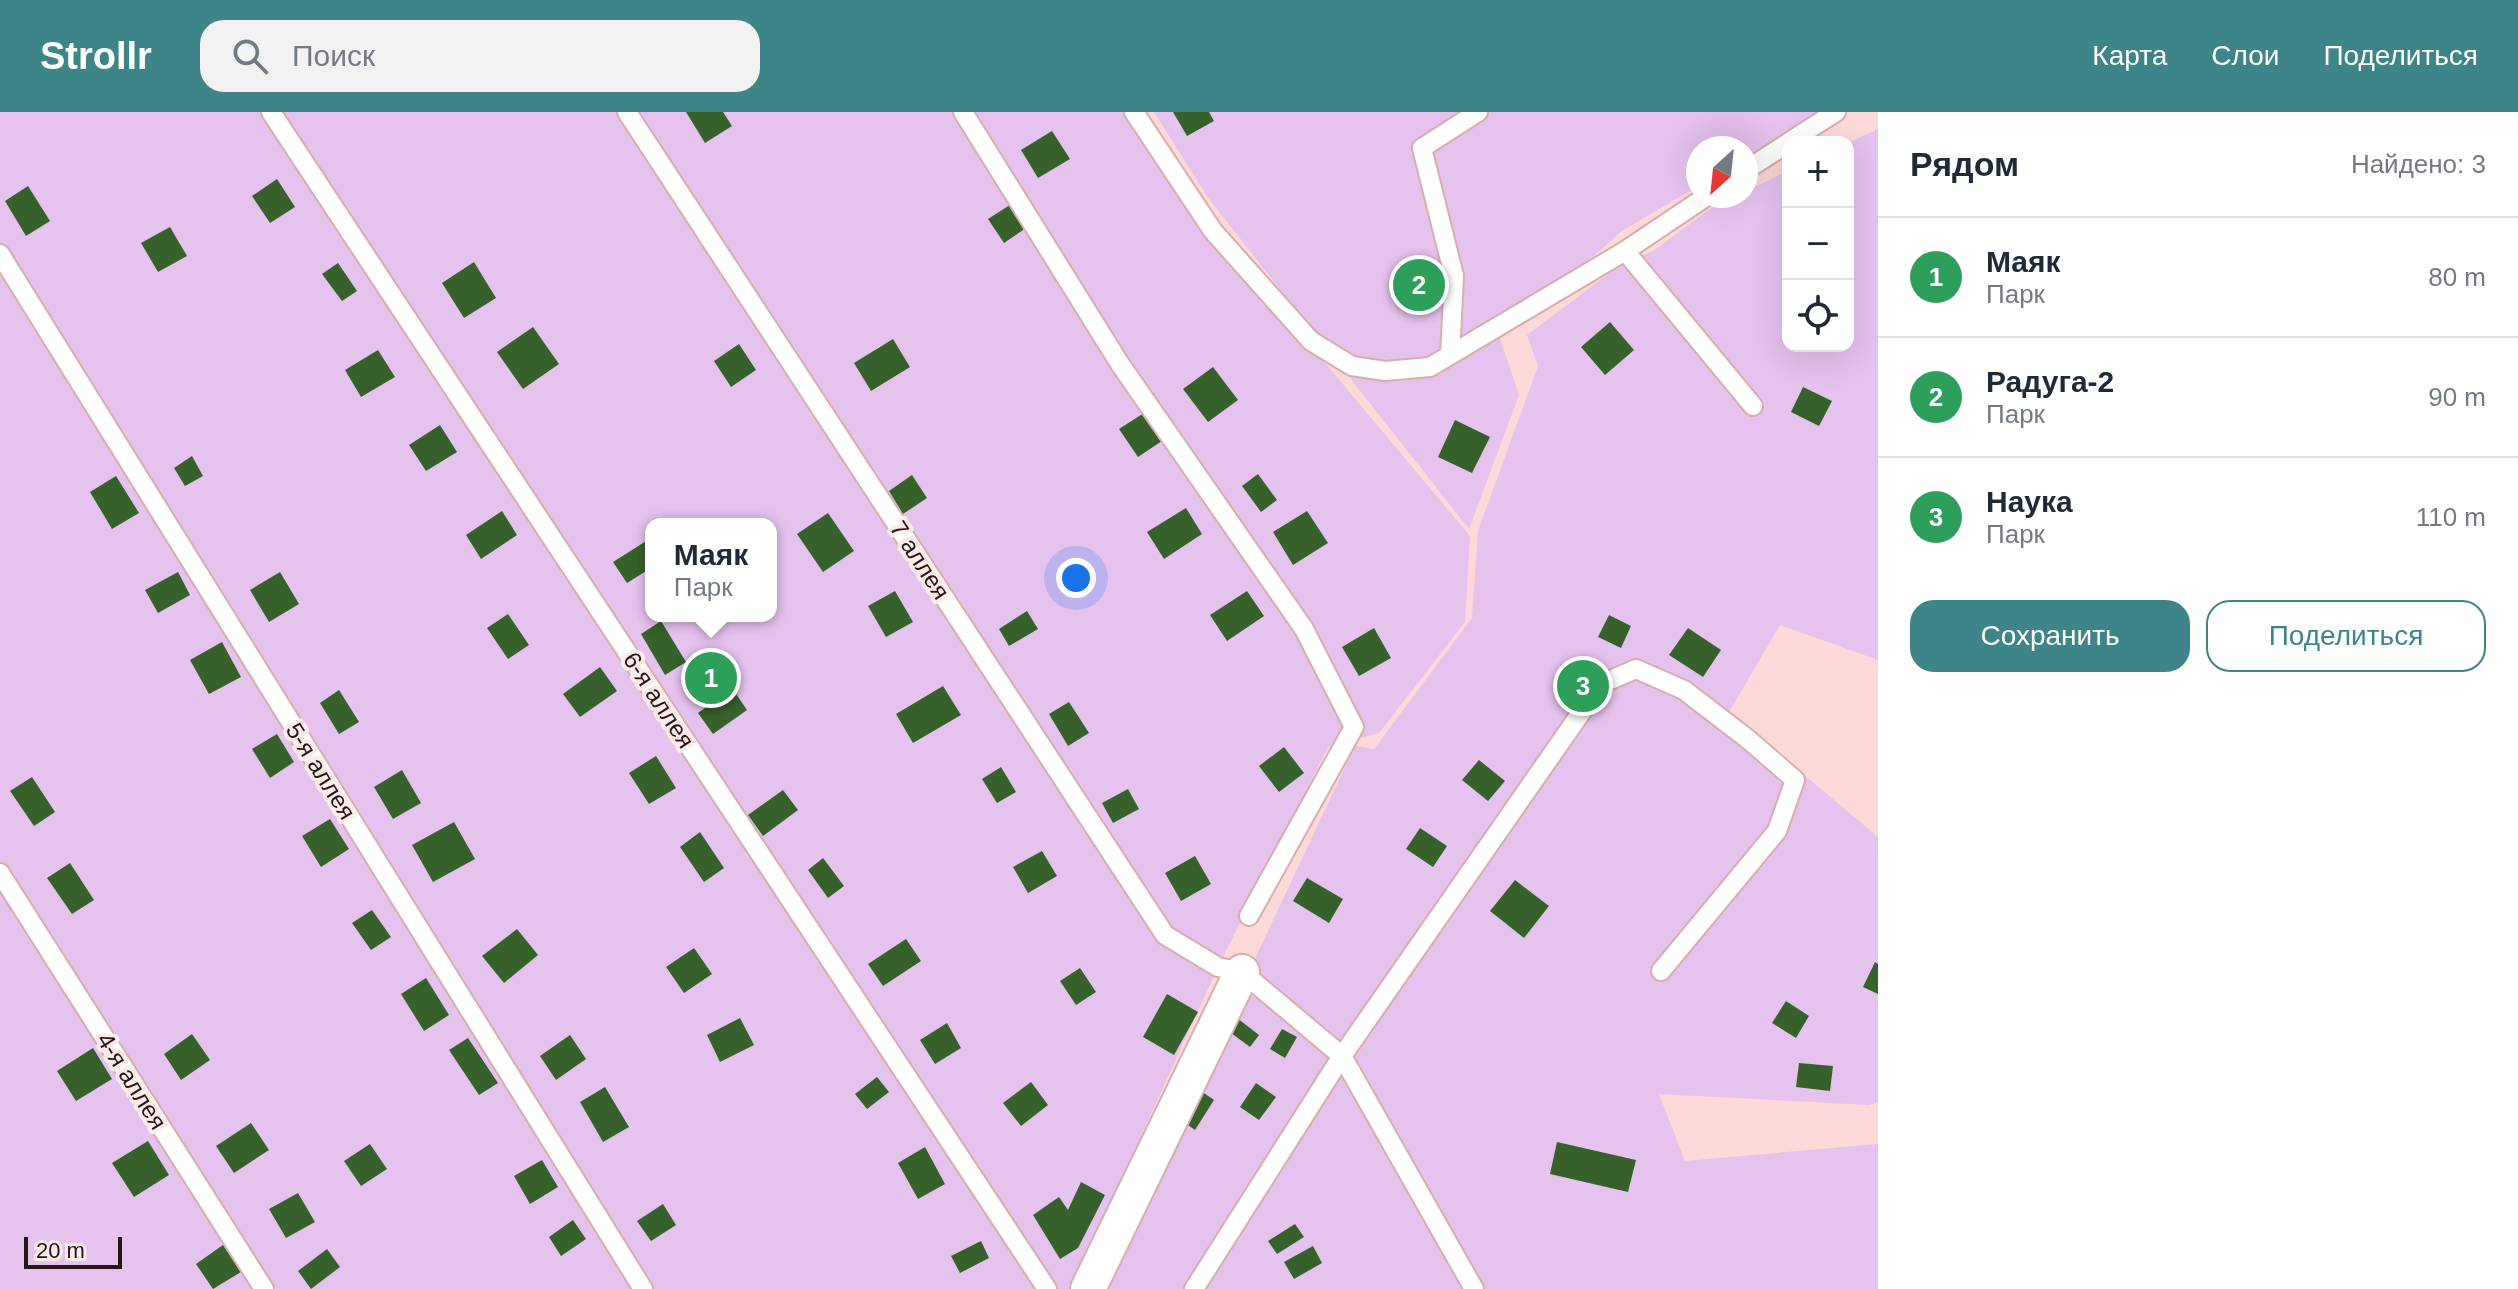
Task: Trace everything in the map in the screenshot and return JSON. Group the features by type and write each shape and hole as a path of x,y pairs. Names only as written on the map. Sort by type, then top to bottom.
{"street":[{"path":"1088,1289 1242,972"}],"lane":[{"name":"6-я аллея","path":"271,112 1047,1289"},
{"name":"7 аллея","path":"627,112 1165,935 1218,967 1242,972"},
{"path":"963,112 1120,364 1304,629 1354,727 1249,916"},
{"path":"1134,112 1213,231 1311,341 1352,366 1385,371 1430,367 1625,251 1689,208"},
{"path":"1450,355 1454,276 1422,148 1478,112"},
{"path":"1798,136 1836,112"},
{"path":"1758,162 1782,147"},
{"path":"1625,251 1753,406"},
{"name":"5-я аллея","path":"0,254 643,1289"},
{"path":"1194,1289 1342,1056 1601,684 1636,669 1684,690 1795,780 1777,831 1661,971"},
{"name":"4-я аллея","path":"0,873 264,1289"},
{"path":"1242,972 1342,1056 1474,1289"}],"shaded area":[{"path":"0,112 1133,112 1197,210 1470,536 1465,622 1379,733 1328,747 1218,967 1071,1289 0,1289"},
{"path":"1154,112 1821,112 1758,150 1758,136 1686,136 1686,193 1622,231 1500,339 1519,395 1469,529 1209,199"},
{"path":"1878,129 1878,660 1780,625 1729,712 1878,837 1878,1102 1869,1105 1659,1094 1685,1161 1878,1144 1878,1289 1102,1289 1228,1012 1262,990 1252,965 1355,746 1374,749 1472,618 1478,531 1538,366 1527,335 1619,266 1653,251 1712,208 1758,208 1758,185 1782,174 1782,352 1854,352 1854,140"}],"building":[{"path":"686,112 723,112 732,126 705,143"},
{"path":"1173,112 1209,112 1214,121 1187,136"},
{"path":"1052,131 1070,159 1038,178 1021,150"},
{"path":"277,179 295,207 270,223 252,196"},
{"path":"28,186 50,221 26,236 5,201"},
{"path":"1013,203 1029,226 1004,243 988,219"},
{"path":"170,227 187,256 158,272 141,243"},
{"path":"474,262 496,298 464,318 442,283"},
{"path":"338,263 357,291 342,301 322,274"},
{"path":"1610,322 1634,350 1605,375 1581,347"},
{"path":"533,327 559,364 523,389 497,352"},
{"path":"893,339 910,367 871,391 854,363"},
{"path":"739,344 756,370 731,387 714,361"},
{"path":"378,350 395,377 361,397 345,370"},
{"path":"1213,367 1238,400 1208,422 1183,389"},
{"path":"1803,387 1832,401 1819,426 1791,412"},
{"path":"1144,413 1162,441 1138,457 1119,429"},
{"path":"1455,420 1490,437 1472,473 1438,457"},
{"path":"440,425 457,452 426,471 409,445"},
{"path":"192,456 203,476 185,486 174,468"},
{"path":"1258,474 1277,500 1261,512 1242,486"},
{"path":"912,475 927,498 903,514 889,491"},
{"path":"116,476 139,513 112,529 90,492"},
{"path":"1186,508 1202,534 1164,559 1147,532"},
{"path":"502,511 517,535 481,559 466,535"},
{"path":"1307,511 1328,543 1293,565 1273,532"},
{"path":"828,513 854,551 823,572 797,534"},
{"path":"645,542 645,572 627,583 613,562"},
{"path":"178,572 190,595 158,613 145,590"},
{"path":"280,572 299,604 269,622 250,590"},
{"path":"895,591 913,622 886,637 868,606"},
{"path":"1247,591 1264,616 1227,641 1210,615"},
{"path":"1027,611 1038,629 1009,646 999,629"},
{"path":"508,614 529,645 508,659 487,628"},
{"path":"1609,615 1631,626 1621,648 1598,637"},
{"path":"662,622 686,662 665,675 641,634"},
{"path":"1374,628 1391,658 1359,676 1342,647"},
{"path":"1688,628 1721,650 1703,677 1669,655"},
{"path":"222,642 241,677 209,694 190,660"},
{"path":"600,667 617,691 580,717 563,694"},
{"path":"943,686 961,715 913,743 896,714"},
{"path":"732,688 747,710 713,734 698,713"},
{"path":"339,690 359,722 339,734 320,703"},
{"path":"1069,702 1089,733 1068,746 1049,714"},
{"path":"277,734 294,762 270,778 252,749"},
{"path":"1284,747 1304,773 1279,792 1259,766"},
{"path":"656,756 676,788 649,804 629,773"},
{"path":"1479,760 1505,781 1488,801 1462,780"},
{"path":"1001,767 1016,792 997,803 982,779"},
{"path":"402,770 421,803 393,819 374,787"},
{"path":"32,777 55,812 34,826 10,791"},
{"path":"1128,789 1139,809 1113,823 1102,803"},
{"path":"783,790 798,810 763,836 748,815"},
{"path":"330,819 349,849 321,867 302,836"},
{"path":"454,822 475,859 433,882 412,845"},
{"path":"1420,828 1447,846 1433,867 1406,849"},
{"path":"700,832 724,868 704,882 680,847"},
{"path":"1042,851 1057,876 1028,893 1013,867"},
{"path":"1195,856 1211,884 1181,901 1165,873"},
{"path":"823,858 844,886 828,898 808,870"},
{"path":"70,863 94,900 72,914 47,878"},
{"path":"1307,878 1343,899 1329,923 1293,901"},
{"path":"1515,880 1549,906 1524,938 1490,911"},
{"path":"372,910 391,937 371,950 352,923"},
{"path":"517,929 538,955 504,983 482,956"},
{"path":"906,939 921,961 883,986 868,964"},
{"path":"694,948 712,974 684,993 666,967"},
{"path":"1875,962 1878,964 1878,994 1863,987"},
{"path":"1080,968 1096,992 1076,1005 1060,981"},
{"path":"426,978 449,1015 424,1031 401,994"},
{"path":"1167,994 1198,1012 1174,1055 1143,1037"},
{"path":"1786,1001 1809,1016 1796,1038 1772,1023"},
{"path":"740,1018 754,1045 720,1062 707,1035"},
{"path":"1237,1018 1259,1035 1250,1047 1227,1030"},
{"path":"947,1023 961,1048 935,1064 920,1040"},
{"path":"1282,1029 1297,1037 1285,1058 1270,1049"},
{"path":"192,1034 210,1060 181,1080 164,1054"},
{"path":"570,1035 586,1059 556,1080 540,1056"},
{"path":"468,1038 498,1083 479,1095 449,1050"},
{"path":"93,1048 112,1079 76,1101 57,1071"},
{"path":"1799,1063 1833,1066 1830,1091 1796,1087"},
{"path":"877,1077 889,1092 867,1109 855,1094"},
{"path":"1031,1082 1048,1105 1021,1126 1003,1103"},
{"path":"1256,1083 1276,1097 1259,1120 1240,1107"},
{"path":"605,1087 629,1127 603,1142 580,1102"},
{"path":"1201,1091 1214,1100 1195,1130 1182,1121"},
{"path":"251,1123 269,1150 234,1173 216,1146"},
{"path":"148,1141 169,1175 134,1197 112,1163"},
{"path":"1557,1142 1636,1160 1628,1192 1550,1174"},
{"path":"370,1144 387,1169 361,1186 344,1161"},
{"path":"925,1147 945,1184 918,1199 898,1163"},
{"path":"542,1160 558,1187 530,1204 514,1176"},
{"path":"1081,1182 1105,1195 1078,1248 1060,1259 1033,1215 1059,1197 1068,1210"},
{"path":"298,1193 315,1222 286,1238 269,1209"},
{"path":"663,1204 676,1225 651,1241 637,1221"},
{"path":"573,1220 586,1239 561,1256 549,1237"},
{"path":"1295,1224 1304,1237 1277,1254 1268,1241"},
{"path":"981,1241 989,1258 960,1273 951,1256"},
{"path":"223,1245 241,1272 213,1289 196,1264"},
{"path":"1313,1246 1322,1263 1294,1279 1284,1262"},
{"path":"327,1249 340,1267 311,1289 298,1271"}],"place":[{"name":"Радуга-2","path":"1419,285"},
{"name":"Маяк","path":"711,678"},
{"name":"Наука","path":"1583,686"}]}
